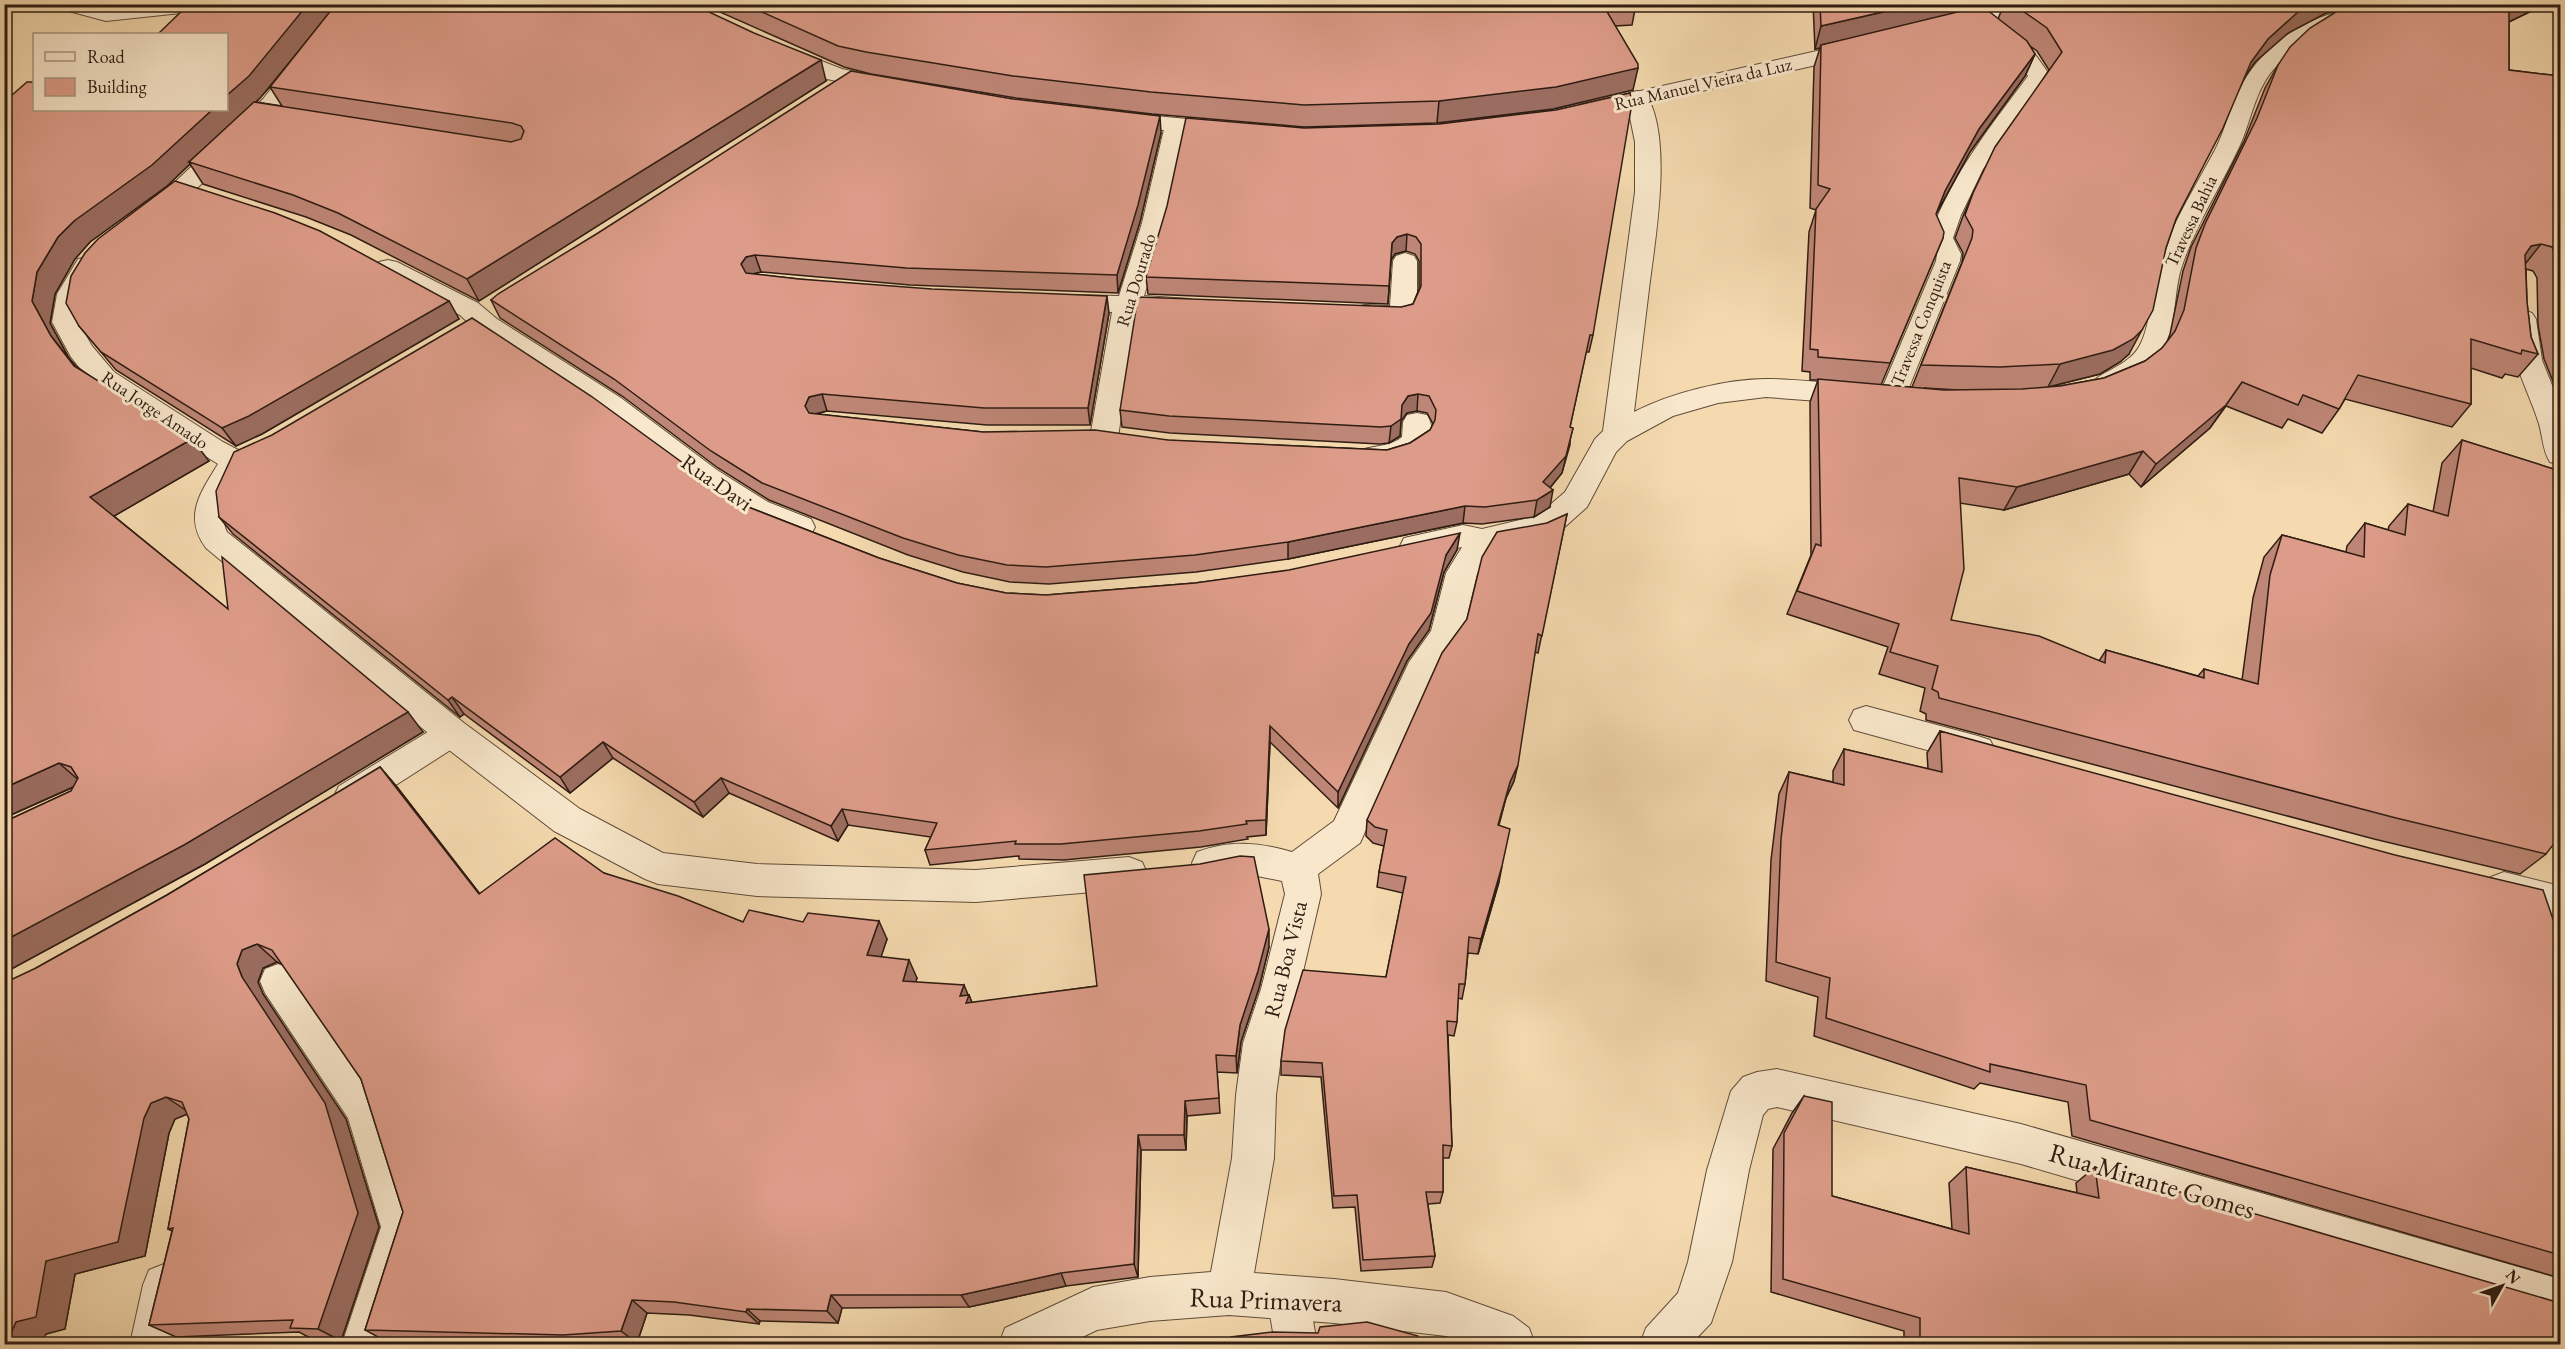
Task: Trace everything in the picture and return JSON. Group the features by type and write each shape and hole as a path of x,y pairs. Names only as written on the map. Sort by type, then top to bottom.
{"street":[{"path":"69,4 106,15 210,4"},
{"path":"136,224 160,208 272,115 271,104 351,4"},
{"path":"1928,32 2024,4"},
{"name":"Rua Manuel Vieira da Luz","path":"1563,116 1886,41"},
{"path":"759,42 836,74 905,88"},
{"path":"828,93 852,78"},
{"path":"1617,434 1640,258 1648,167 1645,116 1637,98"},
{"path":"1095,116 1253,132"},
{"path":"183,188 217,199"},
{"name":"Rua Jorge Amado","path":"101,250 86,266 70,294 65,322 81,351 104,379 213,449 245,457 217,490 208,521 212,535 452,733"},
{"name":"Rua Davi","path":"360,253 469,309 479,319 557,372 611,405 707,477 758,510 824,537"},
{"path":"2523,290 2523,325 2528,360 2553,422 2560,455"},
{"path":"1387,552 1462,536 1482,540 1548,525 1576,499 1605,446 1617,434 1663,409 1739,391 1766,388 1891,398"},
{"name":"Rua Boa Vista","path":"1229,1293 1253,1158 1256,1095 1263,1043 1280,989 1303,894 1301,878 1294,869 1311,860 1347,832 1425,662 1446,636 1462,573 1482,540"},
{"path":"1866,720 2004,758"},
{"path":"452,733 567,820 658,868 758,880 976,886 1166,869 1241,857 1266,860 1294,869"},
{"path":"2560,738 2560,764"},
{"path":"2476,881 2560,902"},
{"name":"Rua Mirante Gomes","path":"1662,1344 1695,1307 1703,1285 1745,1105 1757,1090 1777,1088 2021,1144 2560,1301"},
{"name":"Rua Primavera","path":"1022,1344 1093,1309 1150,1299 1229,1293 1446,1314 1497,1332 1513,1344"}],"lane":[{"name":"Travessa Bahia","path":"2077,392 2114,382 2131,370 2149,352 2155,340 2167,275 2188,220 2229,144 2253,85 2272,60 2299,38 2335,18 2349,15 2358,17 2413,4"},
{"name":"Travessa Conquista","path":"1891,398 1948,261 1949,254 1941,238 1965,181 2039,76 2028,58 1977,19"},
{"name":"Rua Dourado","path":"1102,438 1122,318 1154,223 1176,125"},
{"path":"1338,312 1400,314 1404,303 1405,261"},
{"path":"1040,302 1208,306"},
{"path":"1891,398 1940,401"},
{"path":"1353,454 1387,456 1407,447 1416,439 1417,422"},
{"path":"328,811 452,733"},
{"path":"278,981 365,1109 401,1227 363,1344"},
{"path":"151,1344 171,1247"},
{"path":"1288,1297 1296,1344"}],"building":[{"path":"189,4 308,4 249,76 228,94 228,33 159,33"},
{"path":"336,4 692,4 754,33 821,60 467,279 338,213 293,195 189,162 254,102 511,142 521,139 524,131 521,126 512,123 270,87"},
{"path":"744,4 1621,4 1603,5 1638,64 1638,68 1556,87 1439,101 1304,105 1151,92 1013,76 866,52 838,46"},
{"path":"1820,4 1918,4 1821,26"},
{"path":"2013,4 2311,4 2300,10 2268,39 2251,62 2223,128 2176,219 2166,248 2153,310 2142,330 2133,339 2113,350 2060,364 2000,367 1921,365 1972,238 1973,230 1965,215 1973,193 1995,147 2062,52 2047,28"},
{"path":"2353,4 2513,4 2509,6 2509,70 2560,76 2560,316 2556,255 2552,247 2541,244 2531,246 2525,255 2531,337 2538,354 2522,350 2521,354 2471,339 2471,404 2358,375 2339,409 2303,395 2298,405 2242,382 2226,405 2156,464 2143,451 2017,487 1959,478 1964,569 1951,620 2039,636 2105,663 2106,650 2204,678 2204,669 2258,684 2270,575 2282,535 2364,557 2365,523 2405,535 2408,504 2448,516 2462,440 2560,471 2560,624 2554,622 2560,760 2560,836 2546,854 2396,818 1939,698 1938,692 1932,689 1938,666 1890,652 1899,624 1797,591 1816,544 1821,546 1818,379 1944,390 2022,389 2060,386 2104,378 2145,361 2162,348 2175,331 2184,310 2196,248 2205,224 2257,118 2278,65 2290,47 2310,28"},
{"path":"1982,6 2027,41 2035,54 1979,129 1945,191 1936,214 1944,232 1943,238 1890,363 1818,357 1818,350 1810,349 1816,209 1830,189 1818,185 1821,45"},
{"path":"851,71 1013,99 1160,116 1138,205 1117,275 906,268 755,255 746,257 741,264 746,273 799,279 932,289 1107,296 1088,408 984,408 822,394 809,397 805,406 809,413 983,432 1095,430 1168,440 1387,450 1410,443 1430,430 1435,420 1436,410 1429,396 1418,394 1408,396 1402,405 1401,419 1391,426 1381,427 1169,416 1120,410 1138,297 1401,307 1413,304 1421,286 1421,244 1416,237 1407,234 1397,237 1392,243 1389,286 1146,277 1167,206 1186,118 1304,128 1439,124 1556,110 1630,93 1632,103 1593,335 1590,335 1570,427 1573,428 1566,456 1543,482 1553,490 1537,500 1485,507 1465,506 1288,542 1195,555 1046,567 1007,565 958,555 903,538 762,483 711,451 614,379 491,300"},
{"path":"27,82 33,82 33,111 211,111 152,165 74,221 58,237 37,272 32,301 51,336 74,366 192,439 90,497 228,609 222,557 408,712 184,845 4,941 4,822 71,791 78,778 71,767 59,763 4,788 4,102"},
{"path":"175,181 275,213 320,231 449,301 249,416 222,428 101,352 79,326 66,303 71,276 85,253 98,239"},
{"path":"472,318 591,396 738,503 879,558 957,583 1006,593 1046,595 1195,583 1289,570 1460,533 1446,555 1431,613 1409,644 1338,792 1270,726 1266,820 1246,821 1247,824 1199,831 1061,844 1015,844 1016,841 925,850 937,823 842,809 831,826 721,778 694,802 603,742 560,777 452,697 448,700 219,517 216,491 234,452 272,435"},
{"path":"1567,514 1542,636 1538,634 1518,765 1510,782 1498,825 1510,829 1502,866 1481,939 1469,937 1465,984 1459,984 1457,1022 1447,1021 1452,1146 1443,1145 1443,1192 1426,1192 1435,1256 1363,1260 1357,1195 1334,1196 1322,1063 1281,1061 1285,1030 1303,970 1386,977 1406,877 1379,872 1387,830 1375,827 1367,820 1442,653 1467,619 1482,557 1497,532 1547,523"},
{"path":"1940,731 2395,855 2543,890 2554,922 2560,923 2560,1255 2090,1120 2086,1085 1990,1064 1990,1072 1826,1018 1830,978 1776,962 1781,839 1789,772 1844,785 1844,749 1942,772"},
{"path":"380,767 479,894 555,838 604,873 678,896 743,922 749,910 803,922 808,913 879,921 867,955 909,960 903,981 964,985 960,996 969,995 966,1003 1097,986 1084,875 1200,864 1240,856 1254,857 1269,929 1240,1025 1236,1056 1216,1055 1219,1098 1185,1101 1184,1135 1138,1135 1134,1264 1061,1273 961,1295 831,1295 827,1311 747,1309 746,1312 674,1302 632,1300 621,1331 563,1335 365,1330 403,1212 361,1079 272,950 257,944 242,950 237,964 242,977 325,1103 358,1213 318,1329 290,1328 293,1320 149,1325 173,1228 168,1229 189,1119 182,1102 166,1097 151,1103 144,1118 118,1242 46,1261 36,1317 16,1322 4,1344 4,983 36,968 167,895"},
{"path":"1804,1096 1832,1102 1832,1196 1969,1234 1966,1167 2099,1198 2095,1167 2560,1303 2560,1344 1920,1344 1920,1318 1783,1279 1784,1133"},
{"path":"1367,1322 1418,1336 1417,1344 1232,1344 1231,1337 1273,1332 1318,1333 1320,1327"}]}
